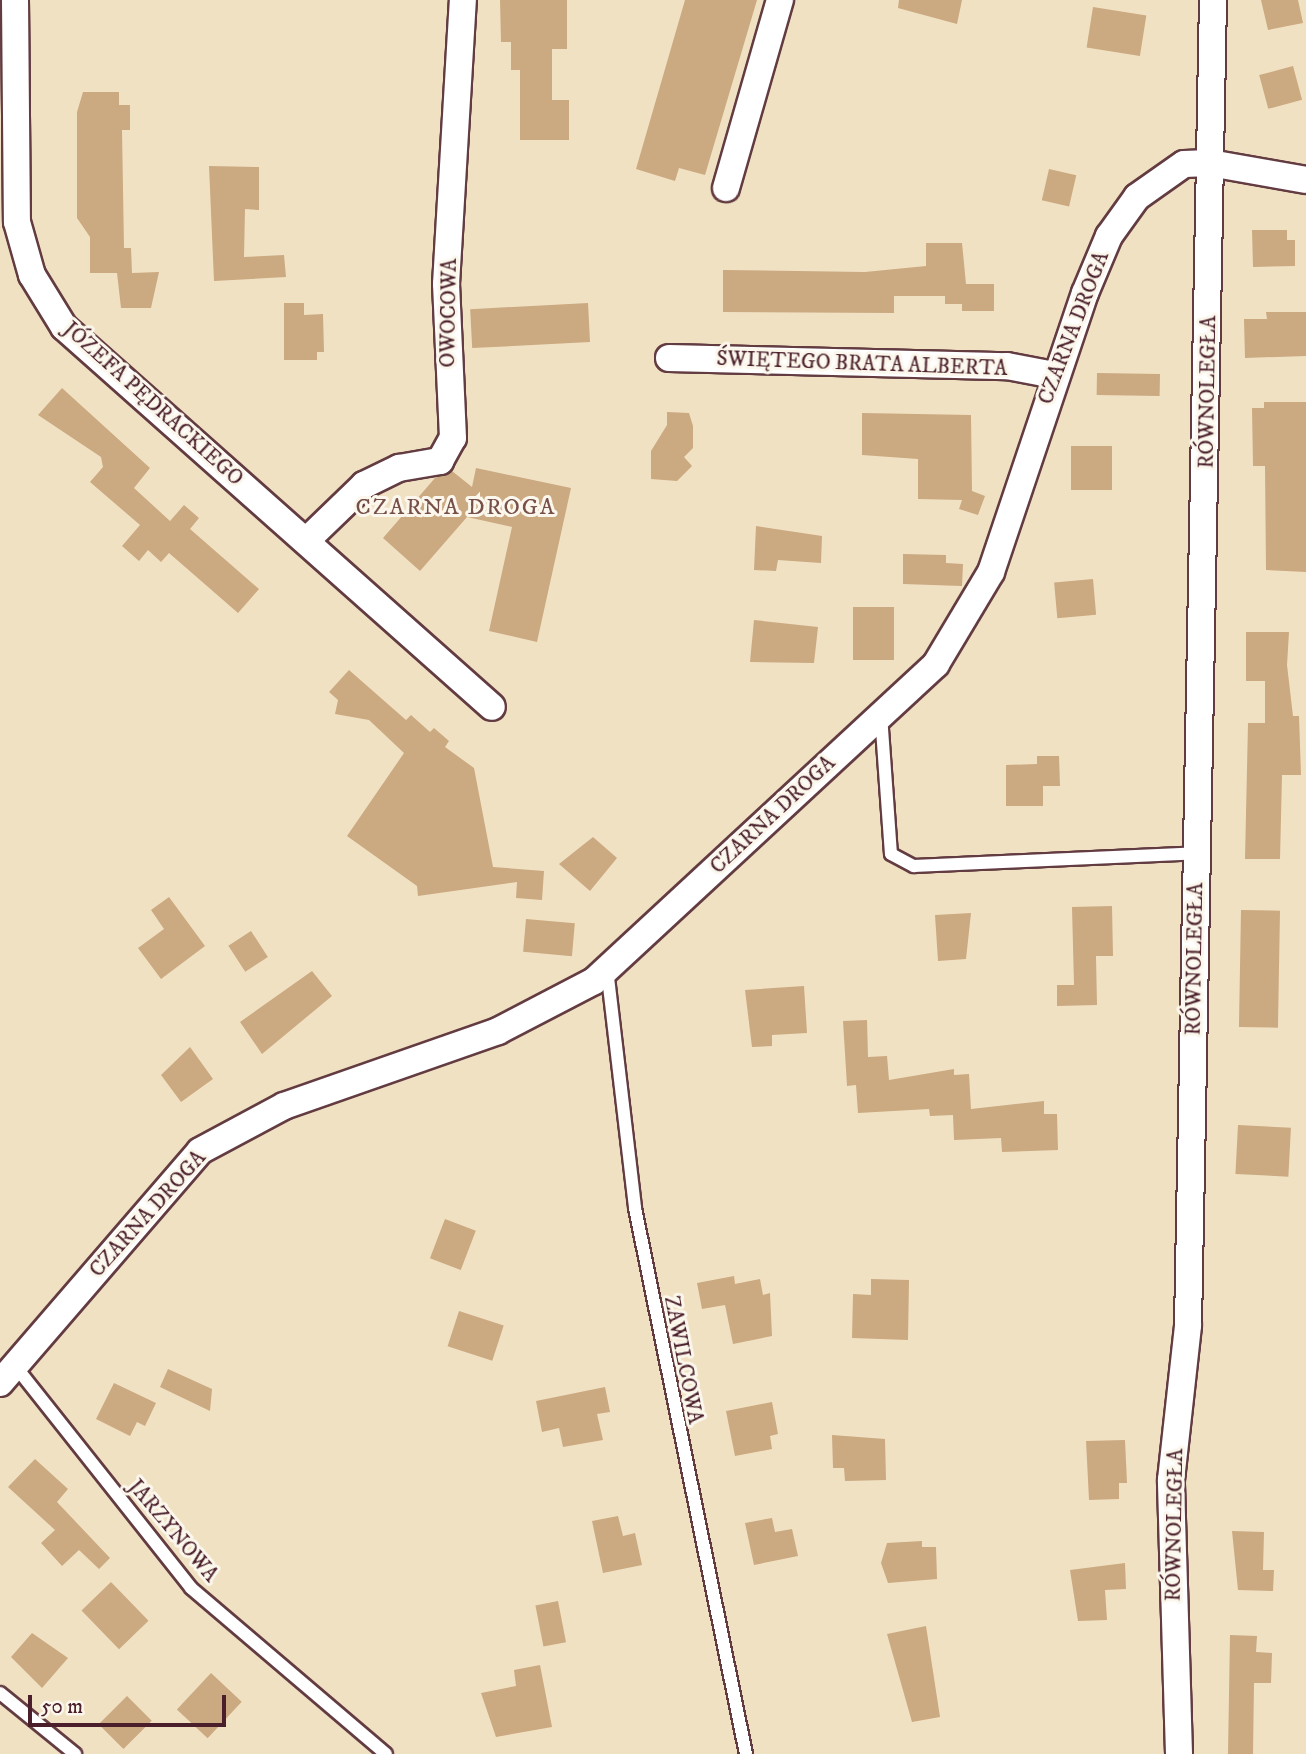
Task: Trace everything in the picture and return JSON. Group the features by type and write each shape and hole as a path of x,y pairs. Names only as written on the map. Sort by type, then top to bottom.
{"street":[{"name":"JÓZEFA PĘDRACKIEGO","path":"15,0 17,222 32,275 64,327 492,707"},
{"name":"OWOCOWA","path":"306,541 364,485 399,468 440,461 453,438 446,284 463,0"},
{"path":"726,188 780,0"},
{"path":"1213,0 1210,163 1306,180"},
{"name":"CZARNA DROGA","path":"8,1375 200,1151 284,1106 498,1031 555,1004 607,968 936,664 976,605 1054,375 1110,236 1137,197 1184,164 1210,163"},
{"name":"RÓWNOLEGŁA","path":"1179,1754 1171,1480 1188,1325 1210,163"},
{"name":"ŚWIĘTEGO BRATA ALBERTA","path":"669,358 1007,366 1054,375"}],"lane":[{"path":"880,715 891,854 914,866 1197,853"},
{"name":"ZAWILCOWA","path":"607,968 635,1208 746,1754"},
{"name":"JARZYNOWA","path":"8,1375 191,1588 386,1754"},
{"path":"0,1693 75,1754"}],"building":[{"path":"500,0 567,0 567,49 552,49 552,100 569,100 569,140 520,140 520,70 511,70 511,42 501,42"},
{"path":"685,0 757,0 705,175 679,168 675,181 636,169"},
{"path":"899,0 962,0 957,24 898,8"},
{"path":"1261,0 1298,0 1303,23 1268,30"},
{"path":"1093,7 1146,15 1140,56 1087,47"},
{"path":"1293,66 1302,100 1268,109 1259,75"},
{"path":"83,92 119,92 119,105 130,105 130,130 122,130 124,248 131,248 132,273 159,272 151,308 121,308 117,273 90,273 90,237 77,218 77,112"},
{"path":"209,166 259,167 259,210 245,209 244,257 284,255 286,277 214,281"},
{"path":"1049,169 1076,175 1069,206 1042,200"},
{"path":"1252,230 1287,230 1287,240 1295,240 1295,266 1253,267"},
{"path":"926,243 962,243 966,284 994,284 994,311 962,311 962,304 945,304 945,296 894,296 894,313 723,312 723,270 865,272 926,266"},
{"path":"284,303 304,303 304,315 323,314 324,352 317,352 317,360 284,360"},
{"path":"588,303 590,342 472,348 470,309"},
{"path":"1266,312 1306,312 1306,356 1245,358 1244,319 1267,319"},
{"path":"1097,373 1160,374 1160,396 1097,395"},
{"path":"62,388 150,468 134,488 170,521 184,505 199,518 190,529 259,589 238,613 169,553 161,562 148,550 139,561 122,546 140,525 90,482 103,467 101,457 38,415"},
{"path":"1264,402 1306,402 1306,572 1266,570 1265,466 1253,466 1252,408 1264,408"},
{"path":"667,412 689,413 693,426 693,448 684,457 692,466 677,481 651,479 651,451 667,425"},
{"path":"862,413 971,415 972,491 985,496 978,515 959,509 962,500 918,499 918,459 862,455"},
{"path":"1071,446 1112,446 1112,490 1071,490"},
{"path":"476,468 571,488 537,642 489,631 512,527 467,517 420,571 383,538 435,478 452,471 472,487"},
{"path":"756,526 822,536 821,563 778,560 776,571 754,570"},
{"path":"903,554 946,555 946,563 963,564 962,586 903,584"},
{"path":"1093,579 1096,615 1057,618 1054,582"},
{"path":"853,607 894,607 894,660 853,660"},
{"path":"754,620 818,627 814,663 750,662"},
{"path":"1246,632 1289,632 1287,665 1293,716 1299,716 1301,775 1282,775 1280,859 1245,859 1248,723 1265,723 1265,681 1246,681"},
{"path":"349,670 406,720 411,715 430,732 434,728 449,741 445,747 474,768 493,867 544,871 542,900 516,898 517,882 418,896 417,886 347,836 404,753 369,720 335,714 338,700 329,692"},
{"path":"1037,756 1059,756 1060,786 1043,786 1043,806 1006,806 1006,765 1037,764"},
{"path":"593,837 617,858 590,891 559,864"},
{"path":"169,897 205,946 161,979 138,948 164,929 151,910"},
{"path":"1112,906 1113,956 1096,956 1097,1005 1057,1006 1057,985 1074,985 1072,907"},
{"path":"1241,910 1280,911 1278,1028 1239,1027"},
{"path":"971,913 966,959 938,961 935,915"},
{"path":"526,919 575,923 572,956 523,952"},
{"path":"251,931 268,957 245,972 228,946"},
{"path":"312,971 332,996 262,1054 240,1022"},
{"path":"804,986 807,1033 772,1035 772,1046 752,1047 745,990"},
{"path":"867,1020 868,1057 887,1056 889,1080 954,1069 954,1075 969,1074 971,1109 1044,1101 1044,1114 1057,1114 1058,1150 1002,1152 1001,1138 954,1140 953,1115 930,1116 929,1109 858,1113 856,1085 847,1086 843,1021"},
{"path":"190,1047 213,1079 181,1102 161,1075"},
{"path":"1238,1125 1291,1128 1288,1177 1235,1174"},
{"path":"445,1219 476,1231 461,1270 430,1258"},
{"path":"734,1276 735,1284 760,1279 763,1295 770,1293 772,1336 733,1344 725,1305 702,1309 697,1283"},
{"path":"871,1279 909,1280 908,1340 852,1338 853,1294 871,1295"},
{"path":"459,1311 504,1326 492,1361 448,1346"},
{"path":"168,1369 212,1389 210,1411 160,1387"},
{"path":"114,1383 156,1403 145,1426 137,1422 130,1436 96,1419"},
{"path":"605,1387 610,1412 597,1414 603,1440 563,1447 559,1428 542,1432 536,1401"},
{"path":"772,1402 778,1434 770,1436 772,1449 735,1456 726,1411"},
{"path":"832,1435 885,1439 886,1480 845,1481 844,1468 833,1468"},
{"path":"1125,1440 1127,1483 1119,1483 1119,1499 1089,1500 1086,1441"},
{"path":"35,1459 68,1489 57,1502 110,1558 99,1569 79,1550 62,1566 41,1543 55,1530 8,1487"},
{"path":"618,1516 623,1536 635,1533 642,1565 603,1573 592,1521"},
{"path":"772,1518 775,1532 792,1529 798,1556 754,1565 745,1523"},
{"path":"1232,1531 1264,1532 1263,1570 1274,1570 1273,1591 1238,1590"},
{"path":"922,1541 922,1547 936,1547 937,1579 888,1583 881,1563 887,1543"},
{"path":"1125,1563 1126,1589 1105,1590 1107,1620 1078,1621 1070,1570"},
{"path":"111,1582 149,1621 119,1649 82,1610"},
{"path":"558,1601 566,1642 543,1647 535,1605"},
{"path":"926,1626 940,1717 912,1722 887,1634"},
{"path":"32,1633 68,1658 42,1688 11,1657"},
{"path":"1230,1635 1257,1636 1256,1652 1272,1653 1271,1683 1254,1683 1253,1754 1228,1754"},
{"path":"540,1665 552,1727 496,1737 481,1693 516,1686 514,1670"},
{"path":"211,1673 242,1702 208,1738 177,1710"},
{"path":"127,1696 152,1721 123,1749 99,1724"}],"district":[{"name":"CZARNA DROGA","path":"456,508"}]}
